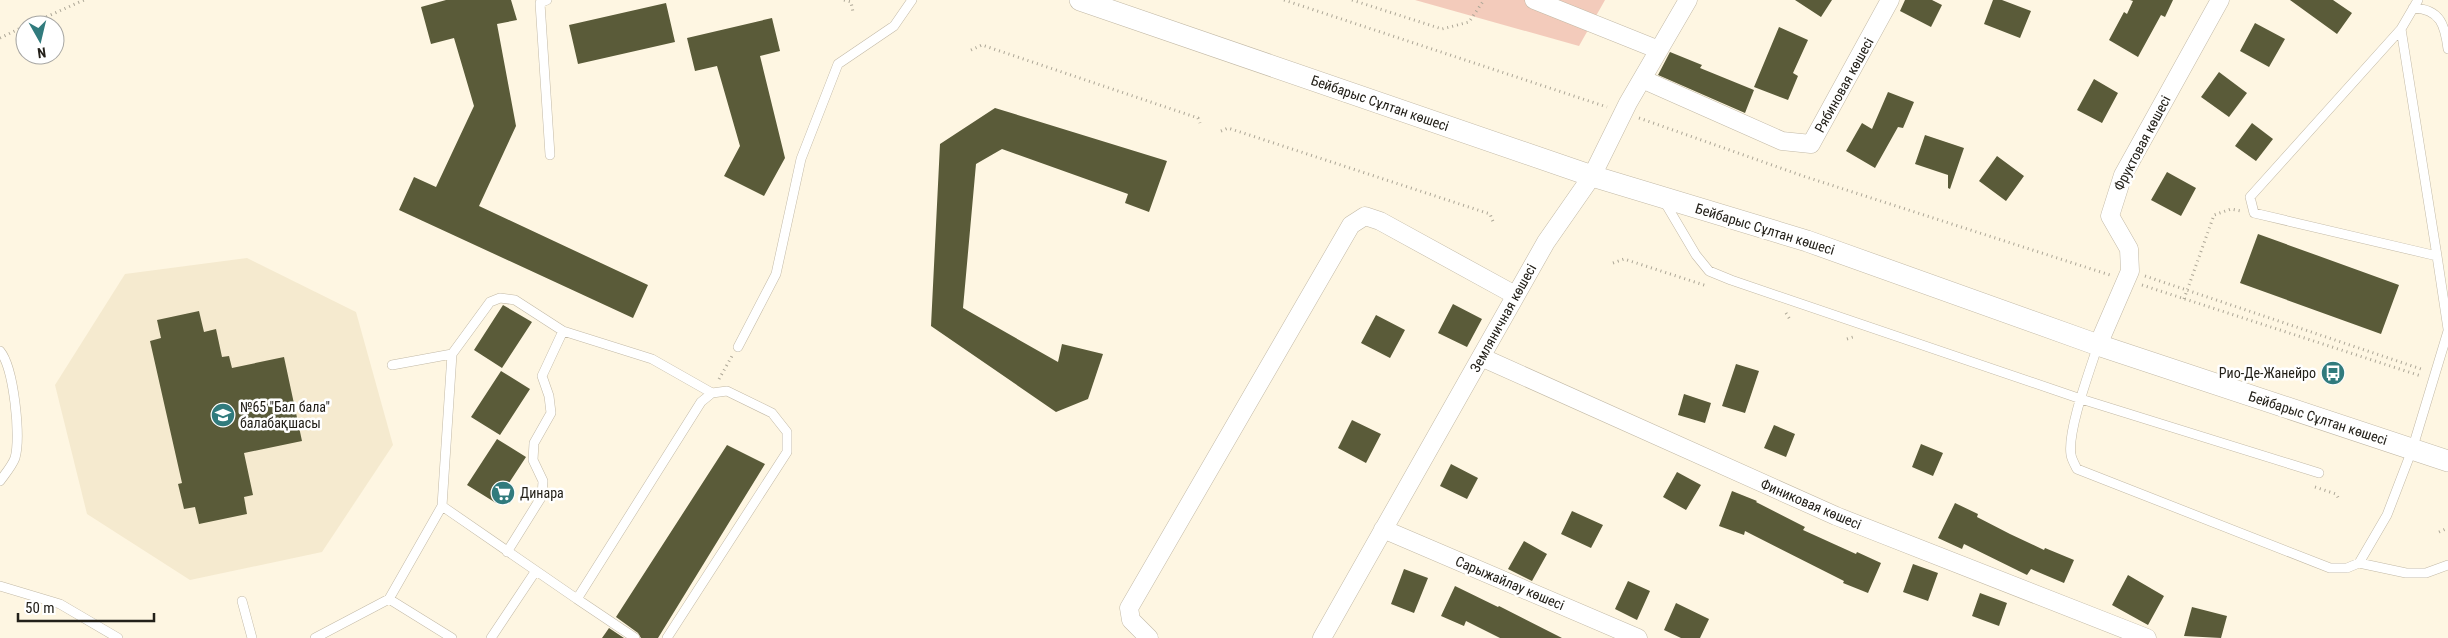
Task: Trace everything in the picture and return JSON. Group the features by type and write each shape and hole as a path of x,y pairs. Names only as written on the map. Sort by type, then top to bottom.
{"street":[{"name":"Бейбарыс Сұлтан көшесі","path":"1080,0 1592,176 1807,241 2098,346 2448,461"},
{"path":"1534,0 1659,50"},
{"name":"Земляничная көшесі","path":"1322,638 1546,242 1592,176 1623,112 1688,0"},
{"name":"Рябиновая көшесі","path":"1642,79 1782,141 1811,144 1890,0"},
{"name":"Фруктовая көшесі","path":"2098,346 2128,275 2129,249 2110,216 2114,197 2123,175 2220,0"},
{"path":"1146,635 1131,620 1129,608 1351,225 1365,216 1380,220 1515,296"},
{"name":"Финиковая көшесі","path":"1481,357 1836,516 2147,638"},
{"name":"Сарыжайлау көшесі","path":"1383,529 1638,638"}],"lane":[{"path":"547,0 540,3 550,155"},
{"path":"738,347 776,274 801,159 838,64 894,26 912,0"},
{"path":"2437,256 2254,213 2250,197 2401,29 2415,4 2436,15 2445,27 2448,50"},
{"path":"2359,563 2386,515 2412,450 2436,378 2448,330 2401,29"},
{"path":"1661,197 1696,255 1709,271 2081,399 2319,473"},
{"path":"315,638 388,599 442,506 452,354 490,302 500,298 515,300 563,331 652,359 712,393"},
{"path":"507,552 542,496 543,480 533,460 534,443 551,413 549,396 542,376 563,331"},
{"path":"2098,346 2081,399 2071,446 2071,456 2077,469 2330,568 2347,568 2359,563 2406,573 2426,573 2448,564"},
{"path":"0,351 5,357 10,374 17,438 14,460 0,481"},
{"path":"392,364 452,354"},
{"path":"578,599 701,402 712,393 727,390 772,413 787,432 787,452 667,638"},
{"path":"442,506 535,572 635,638"},
{"path":"491,638 535,572"},
{"path":"0,586 60,604 118,638"},
{"path":"388,599 452,638"},
{"path":"242,601 252,638"}],"path":[{"path":"51,15 84,0"},
{"path":"844,0 851,2 853,12"},
{"path":"1284,0 1623,112 1803,176 2128,275 2187,290 2436,378"},
{"path":"1352,0 1442,29 1469,22 1484,0"},
{"path":"0,38 15,31"},
{"path":"971,50 982,45 1198,118 1200,123"},
{"path":"1221,130 1228,128 1490,214 1494,224"},
{"path":"2184,299 2214,215 2231,209 2254,213"},
{"path":"1613,263 1624,259 1714,289"},
{"path":"2128,275 2184,299 2436,378"},
{"path":"1776,310 1786,313 1791,321"},
{"path":"712,393 738,347"},
{"path":"2440,532 2448,528"}],"shaded area":[{"path":"1415,0 1605,0 1579,46"},
{"name":"№65 \"Бал бала\" балабақшасы","path":"247,258 356,312 393,445 322,552 190,580 87,514 55,385 125,274"}],"building":[{"path":"446,0 511,0 517,20 497,24 516,126 479,206 648,285 633,318 399,210 414,177 436,187 474,106 454,38 431,44 421,7"},
{"path":"1795,0 1832,0 1821,17"},
{"path":"1905,0 1932,0 1942,5 1931,27 1900,11"},
{"path":"1993,0 2002,0 2031,11 2020,38 1984,24"},
{"path":"2130,0 2173,0 2165,17 2161,15 2138,57 2109,40 2124,12 2127,14 2133,1"},
{"path":"2290,0 2333,0 2352,13 2337,34"},
{"path":"666,3 675,42 578,64 569,25"},
{"path":"772,18 780,51 760,56 785,158 764,196 724,176 740,146 717,66 695,71 687,38"},
{"path":"2255,23 2285,39 2269,67 2240,51"},
{"path":"1779,27 1808,40 1793,73 1798,76 1788,100 1754,87"},
{"path":"1670,52 1702,65 1700,68 1754,90 1745,113 1658,75"},
{"path":"2219,72 2247,93 2229,117 2201,97"},
{"path":"2094,79 2118,93 2102,123 2077,110"},
{"path":"1888,92 1914,102 1903,128 1898,127 1875,168 1846,151 1862,123 1872,129"},
{"path":"995,108 1167,161 1149,212 1125,203 1128,194 1002,149 976,164 963,308 1058,362 1062,344 1103,354 1088,399 1056,412 931,326 940,144"},
{"path":"2252,123 2273,139 2256,161 2235,146"},
{"path":"1925,135 1964,148 1950,189 1948,188 1948,175 1915,164"},
{"path":"1997,156 2024,176 2006,201 1979,181"},
{"path":"2167,172 2196,188 2181,216 2151,200"},
{"path":"2258,234 2399,285 2381,334 2240,283"},
{"path":"1453,304 1482,319 1467,347 1438,333"},
{"path":"503,305 532,322 502,368 474,350"},
{"path":"199,311 204,332 216,329 222,357 229,356 232,368 284,357 302,441 244,453 253,495 244,497 247,514 199,524 195,507 184,509 178,484 182,483 150,341 161,338 157,320"},
{"path":"1376,315 1405,330 1390,358 1361,343"},
{"path":"1736,364 1759,371 1745,413 1722,406"},
{"path":"501,371 530,389 500,435 471,417"},
{"path":"1684,394 1711,403 1705,423 1678,415"},
{"path":"1352,420 1381,434 1366,463 1338,448"},
{"path":"1774,425 1795,434 1786,457 1764,448"},
{"path":"497,439 526,457 496,503 467,485"},
{"path":"1921,444 1943,453 1933,476 1912,467"},
{"path":"727,445 765,464 658,638 641,638 638,633 616,617"},
{"path":"1451,464 1478,478 1467,499 1440,486"},
{"path":"1677,472 1701,485 1686,510 1663,497"},
{"path":"1732,491 1757,501 1805,527 1803,530 1881,563 1868,593 1843,583 1844,581 1745,531 1744,535 1719,526"},
{"path":"1955,503 1978,514 1977,517 2010,534 2044,550 2045,548 2074,560 2064,583 2031,569 2027,575 1964,544 1962,549 1938,538"},
{"path":"1572,511 1603,525 1591,548 1561,534"},
{"path":"1524,541 1547,554 1532,581 1508,569"},
{"path":"1913,564 1938,573 1928,601 1903,592"},
{"path":"1404,569 1428,578 1414,613 1391,604"},
{"path":"2128,575 2164,596 2148,625 2112,605"},
{"path":"1628,581 1650,591 1637,620 1615,609"},
{"path":"1455,586 1562,638 1500,638 1466,621 1464,626 1441,616"},
{"path":"1980,593 2007,603 1999,626 1972,616"},
{"path":"1676,603 1709,619 1700,638 1681,638 1664,630"},
{"path":"2192,607 2227,616 2221,638 2184,636"},
{"path":"609,628 624,638 602,638"}],"place":[{"name":"Рио-Де-Жанейро","path":"2333,373"},
{"name":"№65 \"Бал бала\" балабақшасы","path":"223,415"},
{"name":"Динара","path":"503,493"}]}
